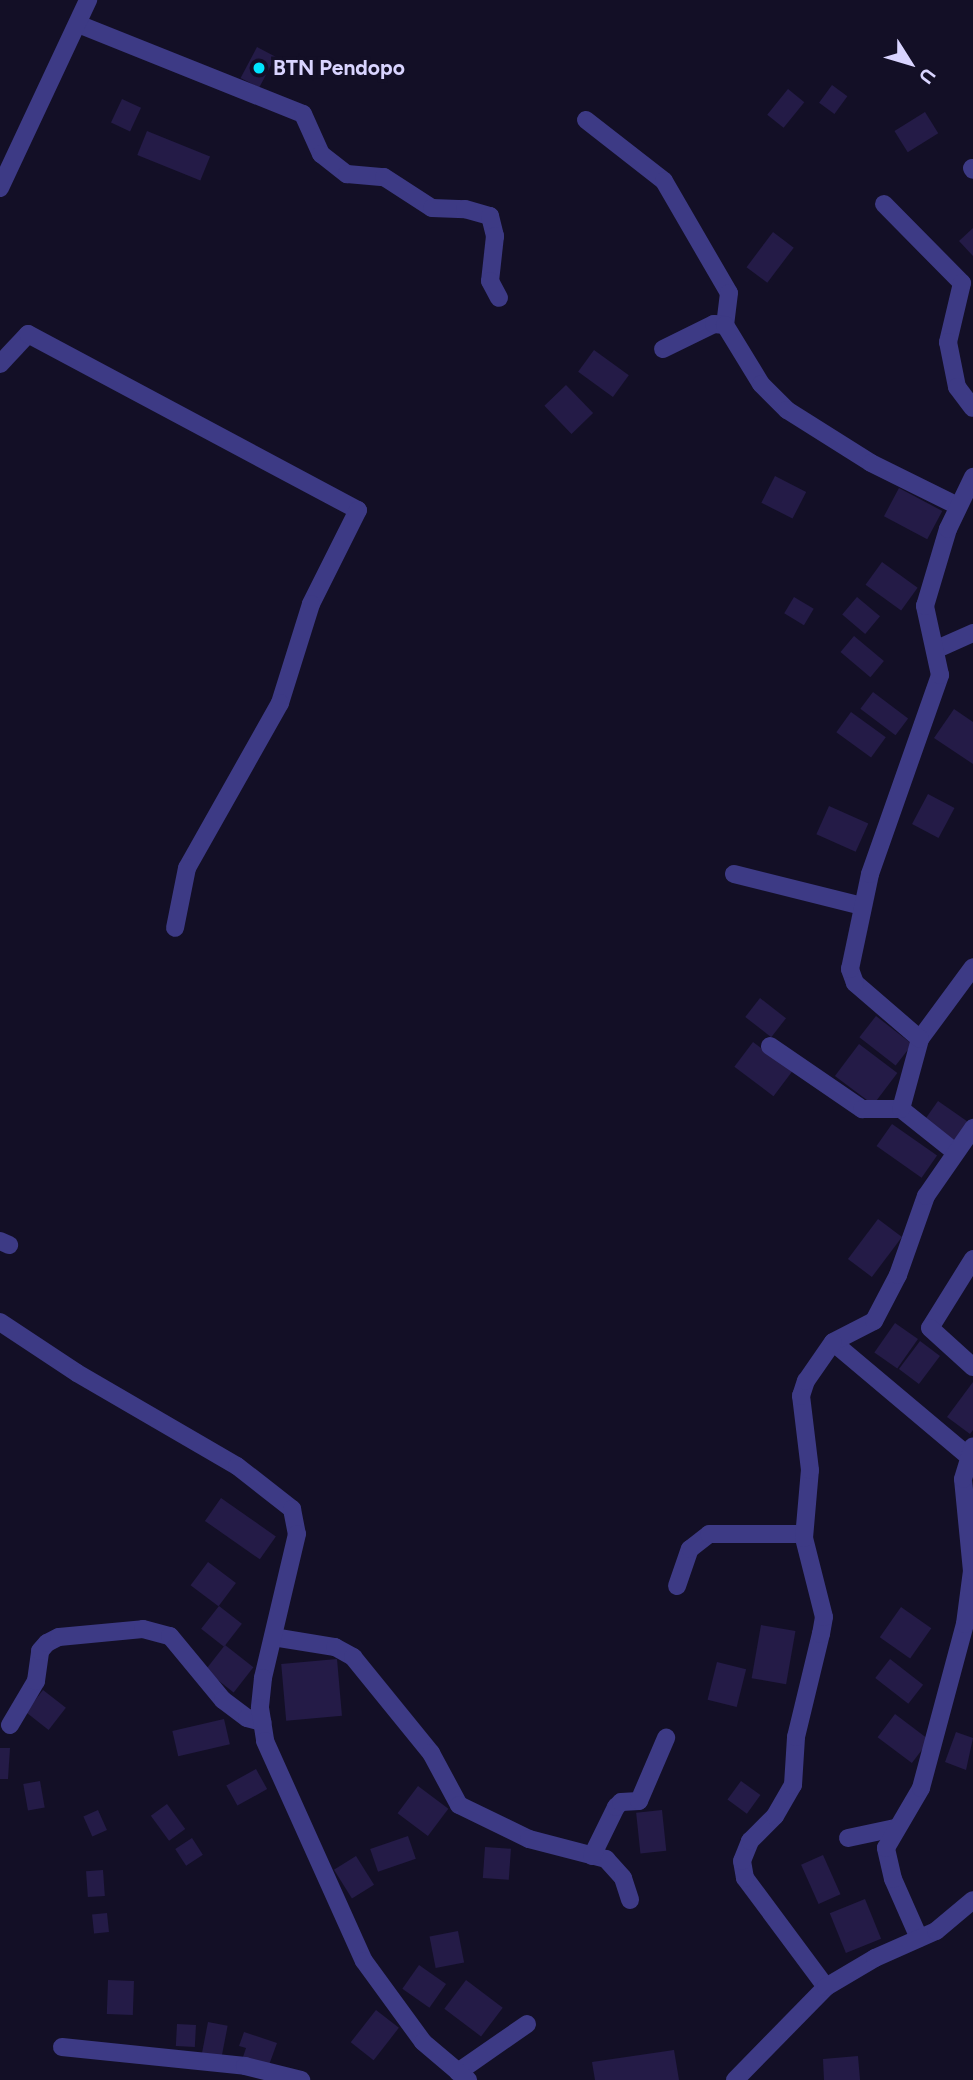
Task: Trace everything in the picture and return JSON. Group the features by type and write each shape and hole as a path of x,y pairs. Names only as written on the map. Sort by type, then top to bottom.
{"street":[{"path":"0,188 88,0"},
{"path":"78,24 303,114 321,154 334,167 347,174 384,177 432,208 465,209 490,216 495,236 490,281 499,298"},
{"path":"586,120 664,181 729,293 724,325 761,384 787,410 871,463 958,506"},
{"path":"884,204 962,284 948,342 957,387 973,408"},
{"path":"663,348 715,324 724,325"},
{"path":"0,364 28,334 358,510 311,604 281,703 187,868 174,928"},
{"path":"920,1039 851,977 862,906 937,685 937,649 925,606 958,506 973,477"},
{"path":"937,649 973,633"},
{"path":"734,874 862,906"},
{"path":"901,1109 920,1039 973,967"},
{"path":"769,1046 862,1109 901,1109 956,1152"},
{"path":"826,1987 746,1878 742,1861 753,1835 775,1816 789,1794 795,1775 796,1738 809,1698 824,1617 804,1534 810,1470 801,1396 806,1381 833,1342 874,1321 883,1308 926,1196 973,1128"},
{"path":"973,1259 930,1328 973,1367"},
{"path":"0,1322 77,1373 237,1466 292,1509 297,1534 263,1678 261,1721 279,1774 364,1961 423,2042 463,2076 527,2024"},
{"path":"833,1342 970,1451 963,1479 970,1600 921,1788 888,1839 887,1860 919,1938"},
{"path":"677,1586 690,1549 709,1534 804,1534"},
{"path":"10,1725 32,1690 40,1651 47,1643 59,1637 143,1629 170,1636 223,1700 247,1718 261,1721"},
{"path":"273,1637 335,1647 353,1657 424,1743 453,1798 468,1812 529,1839 613,1864 630,1900"},
{"path":"592,1856 615,1807 621,1802 639,1801 666,1738"},
{"path":"848,1838 895,1828"},
{"path":"735,2080 826,1987 936,1931 973,1900"},
{"path":"62,2046 245,2066 301,2080"}],"building":[{"name":"BTN Pendopo","path":"257,47 276,57 259,88 241,78"},
{"path":"832,85 847,96 834,114 819,103"},
{"path":"788,89 804,102 784,128 767,115"},
{"path":"122,99 141,108 130,131 111,123"},
{"path":"925,112 938,133 908,152 894,131"},
{"path":"147,131 210,156 200,181 137,155"},
{"path":"973,228 973,256 959,241"},
{"path":"773,232 794,248 767,283 747,267"},
{"path":"594,350 629,375 613,397 578,372"},
{"path":"566,385 593,413 572,434 544,406"},
{"path":"775,476 806,492 793,519 761,503"},
{"path":"899,488 942,511 927,539 884,516"},
{"path":"882,562 918,588 901,611 866,585"},
{"path":"794,597 814,609 804,625 784,613"},
{"path":"857,597 880,616 865,634 842,615"},
{"path":"854,636 884,661 870,677 841,652"},
{"path":"873,692 908,718 896,735 860,709"},
{"path":"954,709 973,722 973,764 934,738"},
{"path":"851,712 886,737 871,758 836,732"},
{"path":"928,794 954,808 939,838 912,824"},
{"path":"829,806 868,823 856,852 816,834"},
{"path":"760,998 786,1018 771,1037 745,1017"},
{"path":"876,1016 912,1044 896,1066 859,1037"},
{"path":"753,1042 792,1071 773,1096 734,1067"},
{"path":"859,1044 897,1073 873,1105 835,1076"},
{"path":"938,1101 970,1123 957,1142 925,1120"},
{"path":"892,1124 937,1156 922,1178 877,1146"},
{"path":"878,1219 902,1237 872,1277 848,1259"},
{"path":"895,1323 918,1339 897,1369 874,1352"},
{"path":"920,1341 940,1356 919,1384 899,1369"},
{"path":"973,1382 973,1430 970,1434 947,1417"},
{"path":"221,1498 276,1536 260,1559 205,1521"},
{"path":"208,1562 236,1583 218,1606 191,1585"},
{"path":"219,1606 242,1624 224,1647 201,1629"},
{"path":"901,1607 931,1628 910,1659 880,1637"},
{"path":"761,1625 795,1631 786,1684 752,1678"},
{"path":"225,1645 253,1667 234,1692 205,1670"},
{"path":"337,1659 342,1716 286,1721 281,1664"},
{"path":"890,1659 923,1685 908,1704 875,1678"},
{"path":"717,1662 746,1669 737,1707 708,1700"},
{"path":"43,1690 66,1708 49,1730 26,1712"},
{"path":"895,1714 929,1740 912,1763 878,1737"},
{"path":"224,1719 230,1744 178,1756 172,1731"},
{"path":"956,1732 973,1738 966,1770 945,1762"},
{"path":"0,1748 10,1748 8,1779 0,1779"},
{"path":"256,1769 267,1789 237,1806 226,1785"},
{"path":"40,1781 45,1808 28,1811 23,1784"},
{"path":"741,1781 760,1795 747,1814 727,1800"},
{"path":"418,1786 448,1809 428,1836 398,1813"},
{"path":"167,1804 185,1829 169,1841 151,1816"},
{"path":"98,1810 107,1830 92,1837 83,1817"},
{"path":"662,1810 666,1851 640,1853 636,1813"},
{"path":"408,1836 416,1859 378,1872 370,1849"},
{"path":"192,1838 203,1855 186,1866 175,1849"},
{"path":"485,1847 511,1849 509,1880 483,1878"},
{"path":"823,1855 840,1894 819,1904 801,1865"},
{"path":"356,1856 374,1885 352,1899 334,1870"},
{"path":"103,1870 105,1896 88,1897 86,1871"},
{"path":"865,1899 881,1939 846,1953 830,1913"},
{"path":"107,1913 109,1932 94,1933 92,1915"},
{"path":"458,1931 464,1962 436,1968 430,1937"},
{"path":"419,1965 446,1984 429,2008 402,1989"},
{"path":"108,1980 134,1981 133,2015 107,2014"},
{"path":"466,1980 503,2008 481,2036 444,2009"},
{"path":"376,2010 399,2028 374,2060 351,2042"},
{"path":"208,2022 228,2026 222,2057 202,2053"},
{"path":"177,2024 196,2025 195,2047 176,2046"},
{"path":"244,2032 277,2043 269,2065 243,2057 246,2048 239,2046"},
{"path":"674,2050 679,2080 595,2080 592,2062"},
{"path":"858,2056 860,2080 824,2080 823,2059"}],"place":[{"name":"BTN Pendopo","path":"259,68"}]}
